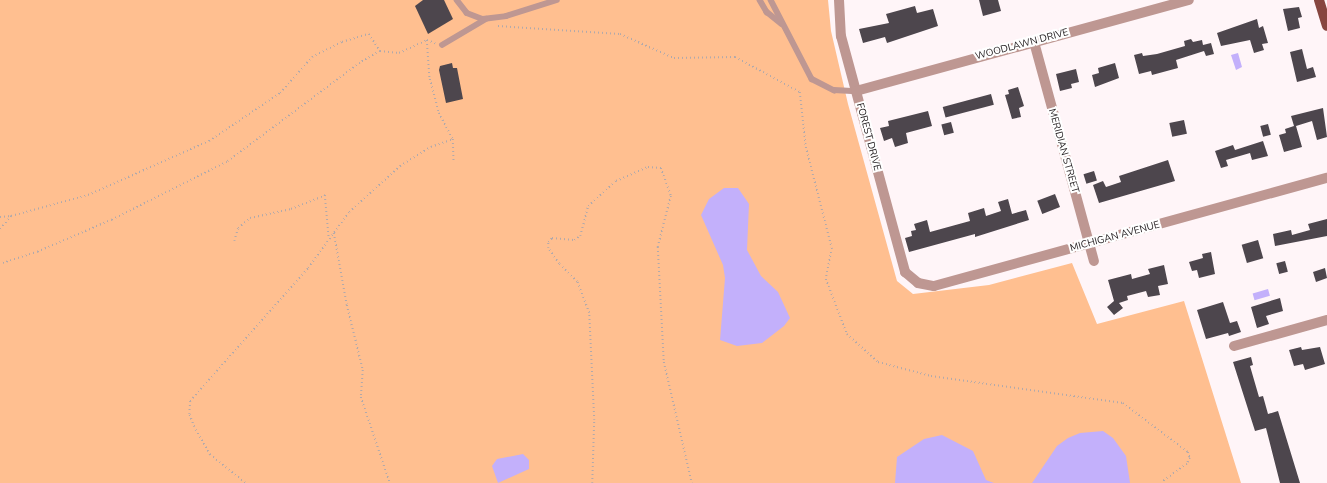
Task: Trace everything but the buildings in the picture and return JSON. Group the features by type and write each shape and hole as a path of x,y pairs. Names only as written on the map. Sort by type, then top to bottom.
{"main road":[{"path":"1319,0 1327,26"}],"street":[{"name":"FOREST DRIVE","path":"839,0 841,36 905,272"},
{"name":"WOODLAWN DRIVE","path":"856,91 1189,0"},
{"name":"MERIDIAN STREET","path":"1034,42 1061,148 1094,261"},
{"name":"MICHIGAN AVENUE","path":"905,272 918,283 934,286 1327,178"},
{"path":"1234,346 1327,320"}],"lane":[{"path":"457,0 467,13 488,18 506,16 557,0"},
{"path":"760,0 767,12 783,25"},
{"path":"771,0 812,78 834,90 856,91"},
{"path":"442,45 488,18"}],"path":[{"path":"480,23 620,34 674,58 735,57 800,92 806,147 832,248 826,279 847,334 878,362 931,376 1123,403 1188,452 1190,458 1187,464 1161,483"},
{"path":"0,217 10,216 88,195 208,141 280,93 312,57 342,42 369,34 380,51"},
{"path":"427,40 430,79 439,114 453,139 454,162"},
{"path":"0,264 38,252 112,220 227,162 360,63 380,51 399,53 427,40 442,45"},
{"path":"245,483 210,455 194,427 189,414 190,402 308,268 349,212 400,166 431,147 453,139"},
{"path":"592,483 594,420 589,314 577,282 559,264 548,248 548,242 552,238 574,240 580,236 588,206 616,181 648,167 661,168 671,196 658,247 664,362 692,483"},
{"path":"234,241 238,228 250,218 291,209 325,195 325,220 329,240"},
{"path":"0,229 10,216"},
{"path":"334,233 347,305 363,370 361,397 390,483"}],"shaded area":[{"path":"0,0 828,0 831,31 848,104 897,281 913,294 989,285 1072,263 1097,324 1184,301 1241,483 0,483"},
{"path":"1238,53 1242,67 1236,70 1231,55"},
{"path":"724,188 738,188 749,204 747,250 761,276 778,292 790,318 784,326 762,343 737,346 720,340 725,278 723,265 701,215 709,199"},
{"path":"1268,289 1270,296 1255,300 1253,293"},
{"path":"1103,431 1113,438 1126,456 1130,483 1032,483 1057,446 1068,438 1080,433"},
{"path":"942,435 973,451 986,480 994,483 895,483 897,457 924,439"},
{"path":"523,454 529,460 529,469 498,483 492,466 497,459"}]}
